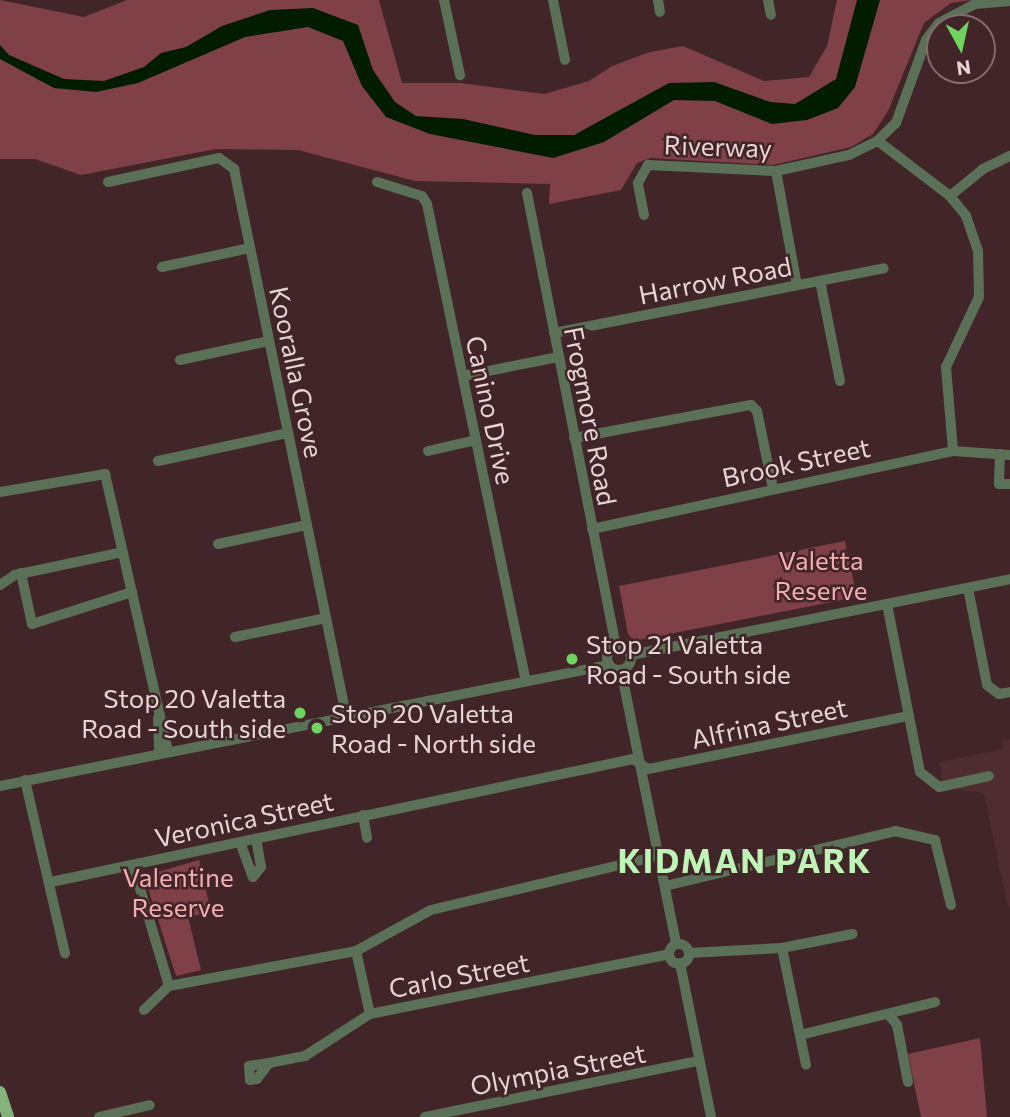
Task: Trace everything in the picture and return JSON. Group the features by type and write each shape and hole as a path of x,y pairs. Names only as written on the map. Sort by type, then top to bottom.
{"main road":[{"path":"0,1092 8,1117"}],"street":[{"path":"444,0 460,75"},
{"path":"553,0 565,60"},
{"path":"658,0 660,12"},
{"path":"768,0 771,16"},
{"name":"Riverway","path":"645,215 638,183 648,165 776,171 849,155 878,141 896,123 926,40 939,23 975,5 1010,1"},
{"path":"878,141 950,196 973,231 981,274 971,318 946,367 953,451"},
{"path":"950,196 983,169 1010,156"},
{"name":"Kooralla Grove","path":"108,182 227,160 234,169 346,715"},
{"path":"776,171 797,285"},
{"name":"Canino Drive","path":"377,182 422,197 427,204 525,679"},
{"name":"Frogmore Road","path":"527,193 616,646"},
{"path":"162,267 250,247"},
{"name":"Harrow Road","path":"554,333 884,268"},
{"path":"820,281 840,381"},
{"path":"180,360 269,341"},
{"path":"463,376 558,357"},
{"path":"574,438 751,405 757,411 773,488"},
{"path":"158,461 288,433"},
{"path":"428,451 476,440"},
{"name":"Brook Street","path":"592,529 953,451 1005,454"},
{"path":"1005,454 999,484 1010,484"},
{"path":"0,492 105,474 163,752"},
{"path":"218,544 307,525"},
{"path":"0,585 21,573 123,552"},
{"path":"21,573 32,624 131,592"},
{"path":"0,786 584,667 608,661 616,646 631,655 1010,579"},
{"path":"968,588 987,685 999,694 1010,692"},
{"path":"887,604 909,716 926,782 939,787 989,775"},
{"path":"235,637 326,618"},
{"path":"621,670 631,655"},
{"path":"608,661 621,670 676,944 688,953 782,948 853,934"},
{"name":"Alfrina Street","path":"640,764 648,769 909,716"},
{"name":"Veronica Street","path":"51,881 633,759 640,764"},
{"path":"25,780 51,881 65,953"},
{"name":"Veronica Street","path":"363,815 367,838"},
{"path":"665,886 895,831 935,840 951,905"},
{"path":"240,842 253,877 261,867 256,838"},
{"path":"144,1010 169,986 356,951 431,909 658,856"},
{"path":"133,865 169,986"},
{"path":"676,944 669,954 680,964 711,1117"},
{"path":"782,948 806,1065"},
{"path":"356,951 370,1014"},
{"path":"680,964 688,953"},
{"name":"Carlo Street","path":"269,1063 305,1056 370,1014 669,954"},
{"path":"800,1035 935,1002"},
{"path":"889,1015 897,1025 908,1082"},
{"name":"Olympia Street","path":"425,1117 699,1061"},
{"path":"99,1117 150,1105"}],"shaded area":[{"path":"857,0 880,0 855,87 838,108 807,120 772,124 715,101 674,100 604,142 553,158 430,134 386,117 362,86 343,41 308,27 245,37 138,83 96,92 54,88 0,59 0,45 9,55 64,79 104,81 144,67 161,53 186,47 222,26 270,10 313,8 358,25 373,70 395,102 416,116 463,119 535,135 574,135 669,83 714,82 770,102 795,104 836,79"},
{"path":"1010,739 1008,908 984,793 944,788 939,762 1003,749 1001,741"}],"green space":[{"path":"0,0 84,17 127,0 379,0 402,83 460,83 544,94 589,81 612,66 650,52 683,46 764,81 809,77 827,46 837,0 971,0 951,3 936,14 926,14 926,22 888,111 873,134 851,147 773,165 650,158 637,163 621,190 549,204 550,184 415,181 298,150 216,149 81,175 35,159 0,159"},
{"name":"Valetta Reserve","path":"845,541 857,597 634,641 628,634 619,586"},
{"name":"Valentine Reserve","path":"199,860 211,912 188,917 201,970 176,976 144,876"},
{"path":"980,1038 987,1117 921,1117 908,1054"}],"place":[{"name":"Stop 21 Valetta Road - South side","path":"572,659"},
{"name":"Stop 20 Valetta Road - South side","path":"300,713"},
{"name":"Stop 20 Valetta Road - North side","path":"317,728"}],"district":[{"name":"KIDMAN PARK","path":"745,860"}]}
